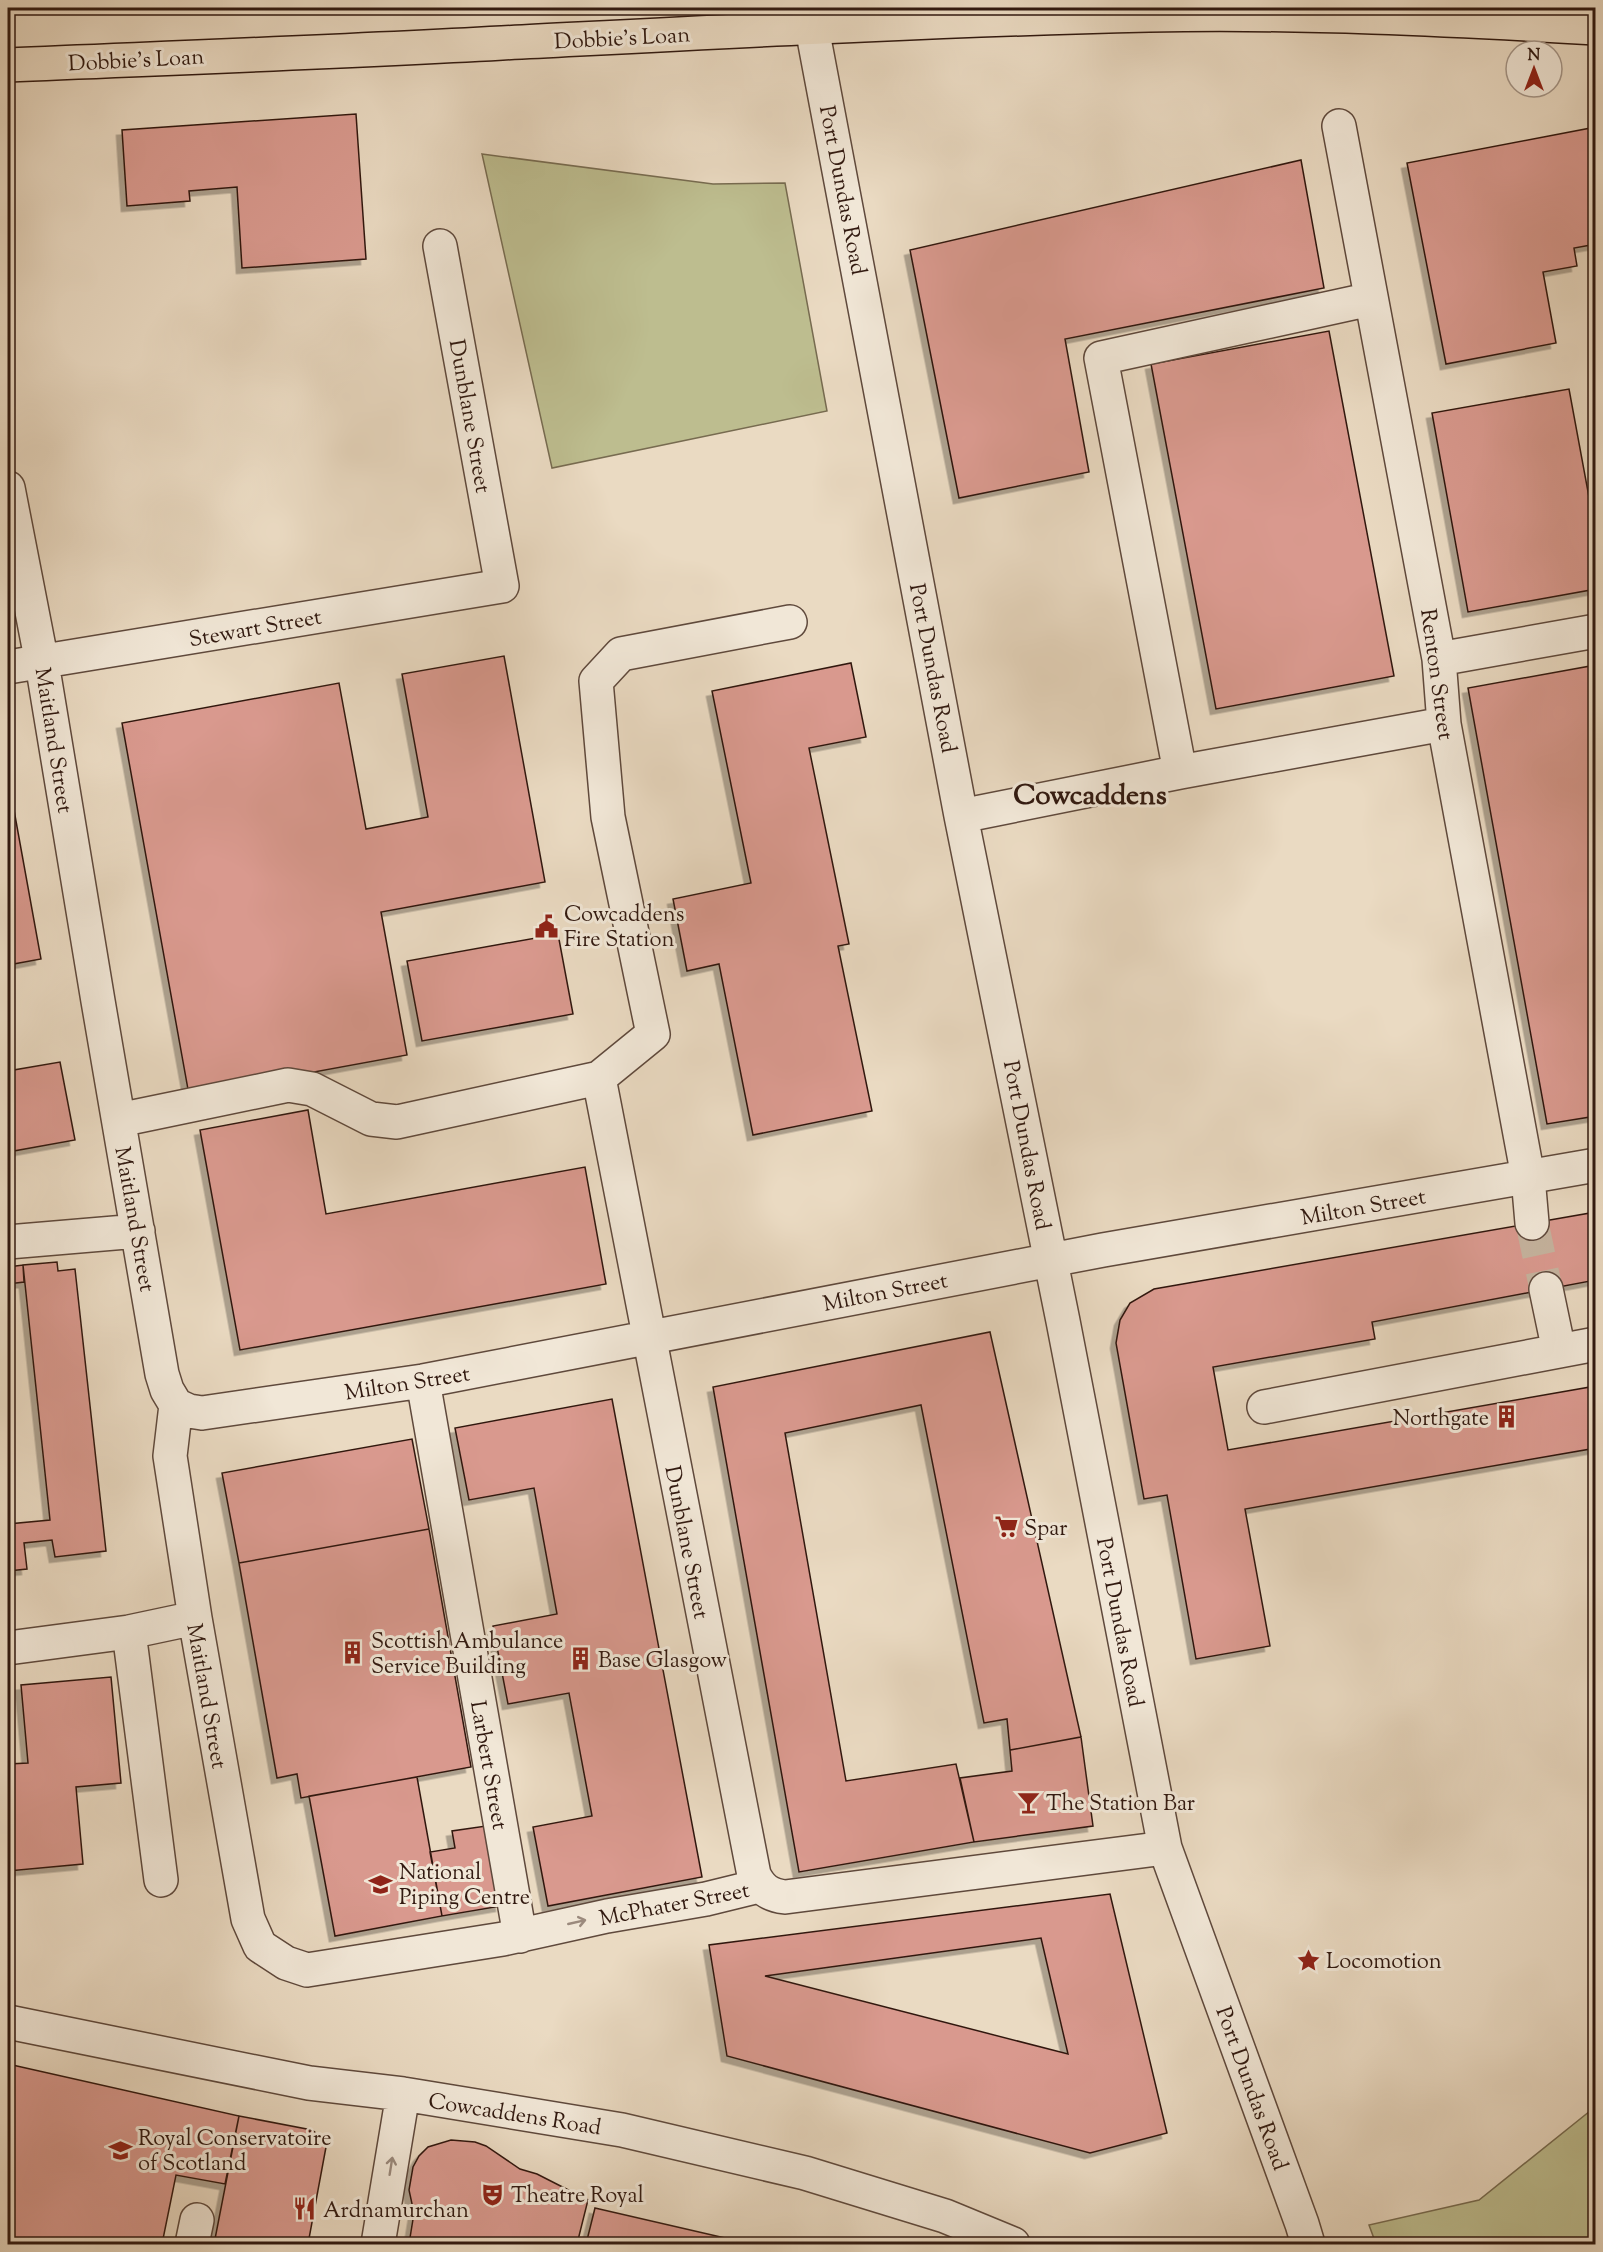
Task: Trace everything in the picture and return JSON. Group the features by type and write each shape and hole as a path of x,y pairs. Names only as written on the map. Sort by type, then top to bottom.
{"main road":[{"name":"Dobbie's Loan","path":"8,65 812,28 1162,15 1407,19 1596,28"}],"street":[{"name":"Port Dundas Road","path":"812,28 961,816 1051,1260 1165,1848 1308,2244"},
{"name":"Renton Street","path":"1339,126 1439,659 1444,724 1528,1178 1532,1223"},
{"name":"Dunblane Street","path":"440,246 502,586"},
{"path":"1180,772 1101,358 1371,299"},
{"name":"Maitland Street","path":"8,488 42,663 162,1374 167,1390 176,1405 170,1456 195,1618 248,1919 260,1946"},
{"name":"Stewart Street","path":"8,668 502,586"},
{"path":"119,1120 288,1085 312,1089 371,1119 397,1122 599,1078 653,1034 608,818 596,681 621,654 790,622"},
{"path":"1439,659 1596,630"},
{"path":"961,816 1180,772 1444,724"},
{"name":"Dunblane Street","path":"599,1078 750,1862 759,1886"},
{"name":"Milton Street","path":"176,1405 202,1413 423,1381 1051,1260 1596,1165"},
{"path":"8,1242 138,1231"},
{"path":"1546,1289 1559,1351"},
{"path":"1264,1407 1596,1344"},
{"name":"Larbert Street","path":"423,1381 520,1936"},
{"path":"8,1648 129,1632 195,1618"},
{"path":"129,1632 161,1880"},
{"name":"McPhater Street","path":"260,1946 286,1963 307,1970 520,1936 607,1916 706,1899 759,1886 776,1896 794,1897 1165,1848"},
{"name":"Cowcaddens Road","path":"8,2022 309,2083 403,2094 612,2128 805,2173 945,2216 1013,2244"},
{"path":"378,2244 403,2094"}],"green space":[{"path":"482,154 713,184 785,183 827,411 552,468"},
{"path":"1595,2107 1595,2244 1376,2244 1369,2225 1479,2200"}],"building":[{"path":"356,114 366,259 242,268 237,187 189,191 190,201 127,206 122,130"},
{"path":"1596,127 1596,244 1574,248 1577,266 1543,272 1556,343 1446,364 1407,163"},
{"path":"1301,160 1324,288 1065,339 1089,472 959,498 910,250"},
{"path":"1329,331 1394,676 1216,709 1151,364"},
{"path":"1569,389 1596,535 1596,589 1468,612 1432,413"},
{"path":"504,656 545,882 381,912 407,1055 189,1095 122,723 339,683 366,829 428,817 402,674"},
{"path":"851,663 866,737 809,748 849,944 838,946 872,1111 753,1135 719,964 687,971 673,899 751,883 712,691"},
{"path":"1596,665 1596,1116 1547,1124 1468,688"},
{"path":"8,777 41,959 8,965"},
{"path":"558,934 573,1014 422,1041 407,961"},
{"path":"60,1062 75,1140 8,1152 8,1071"},
{"path":"308,1110 326,1214 585,1167 606,1284 240,1350 200,1130"},
{"name":"Northgate","path":"1596,1212 1596,1280 1372,1322 1375,1339 1213,1367 1228,1450 1596,1386 1596,1448 1245,1509 1270,1646 1196,1659 1167,1495 1144,1499 1116,1343 1120,1320 1130,1303 1154,1289"},
{"path":"57,1262 58,1271 75,1269 106,1551 55,1557 52,1540 24,1543 27,1569 8,1571 8,1524 50,1520 23,1265"},
{"path":"23,1265 24,1282 8,1284 8,1267"},
{"path":"990,1332 1081,1737 1010,1750 1007,1719 984,1723 921,1405 785,1433 846,1781 956,1764 974,1842 799,1872 713,1387"},
{"name":"Base Glasgow","path":"612,1399 702,1877 548,1906 533,1827 592,1816 569,1693 508,1704 493,1626 557,1614 534,1488 469,1500 455,1428"},
{"path":"412,1439 429,1529 239,1563 222,1473"},
{"name":"Scottish Ambulance Service Building","path":"429,1529 471,1767 301,1798 297,1774 277,1778 239,1563"},
{"path":"111,1677 121,1783 76,1787 83,1864 8,1871 8,1764 28,1763 21,1685"},
{"name":"The Station Bar","path":"1081,1737 1093,1826 974,1842 960,1778 1012,1771 1010,1750"},
{"name":"National Piping Centre","path":"417,1777 442,1916 335,1936 309,1796"},
{"path":"486,1826 501,1906 442,1916 430,1852 455,1848 452,1831"},
{"path":"1110,1894 1167,2133 1090,2153 727,2056 709,1945","holes":["1041,1938 1068,2054 765,1976"]},
{"name":"Royal Conservatoire of Scotland","path":"8,2064 239,2116 225,2184 176,2175 162,2244 8,2244"},
{"path":"239,2116 312,2130 321,2137 326,2147 308,2244 214,2244"},
{"name":"Theatre Royal","path":"451,2140 475,2142 486,2146 520,2169 537,2174 588,2200 577,2244 409,2244 414,2213 409,2190 413,2167 428,2147"},
{"path":"595,2208 751,2244 586,2244"}],"tunnel":[{"path":"1532,1223 1546,1289"}],"place":[{"name":"Cowcaddens Fire Station","path":"546,926"},
{"name":"Northgate","path":"1507,1417"},
{"name":"Spar","path":"1006,1527"},
{"name":"Scottish Ambulance Service Building","path":"353,1653"},
{"name":"Base Glasgow","path":"580,1659"},
{"name":"The Station Bar","path":"1028,1802"},
{"name":"National Piping Centre","path":"381,1884"},
{"name":"Locomotion","path":"1308,1960"},
{"name":"Royal Conservatoire of Scotland","path":"120,2150"},
{"name":"Theatre Royal","path":"493,2194"},
{"name":"Ardnamurchan","path":"305,2209"}],"district":[{"name":"Cowcaddens","path":"1090,794"}]}
